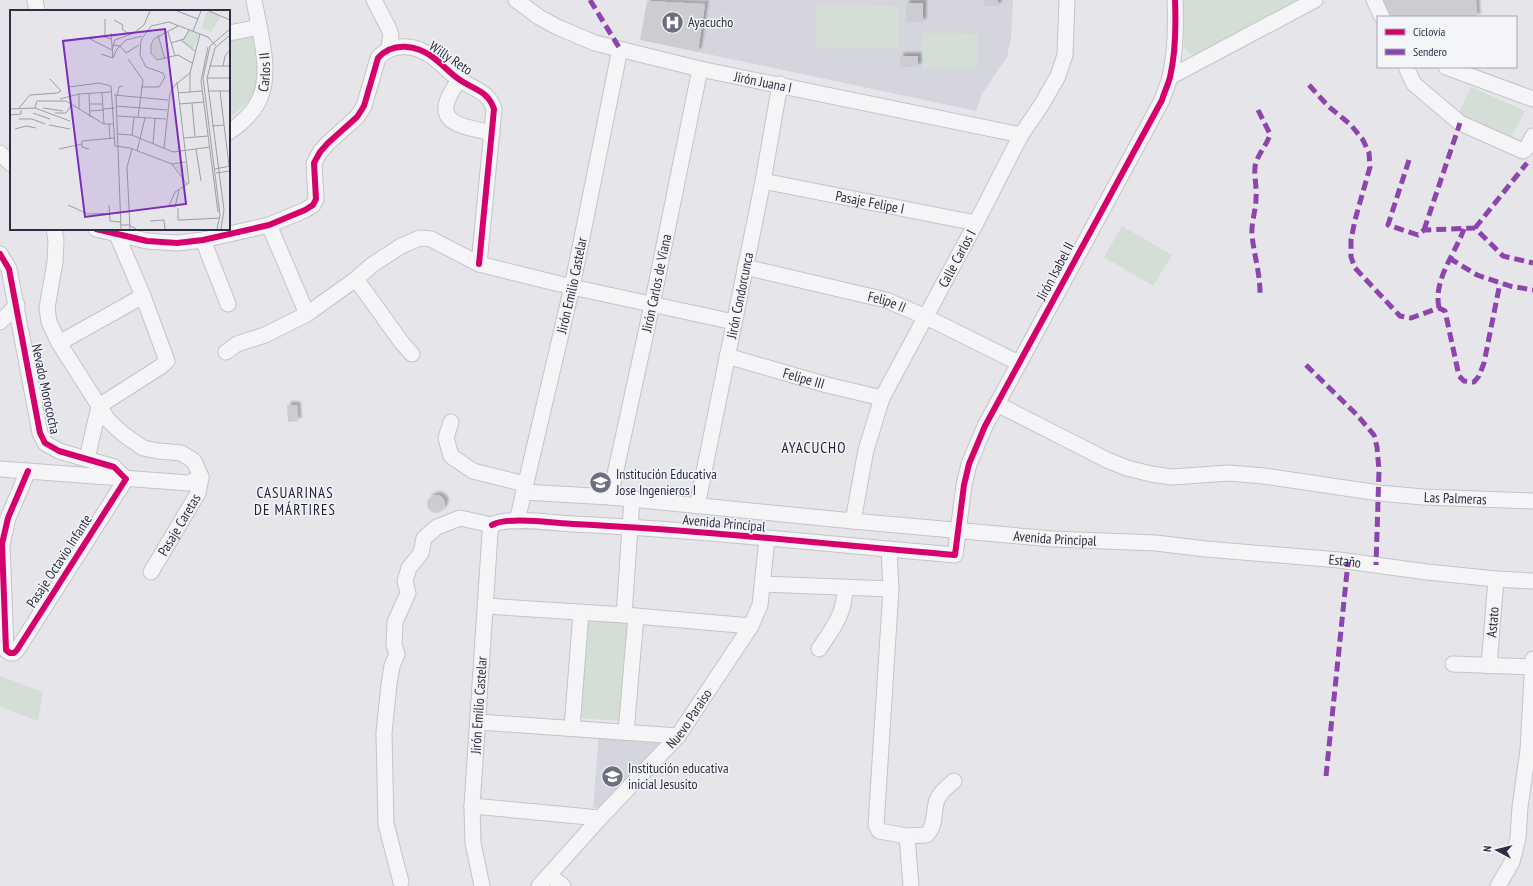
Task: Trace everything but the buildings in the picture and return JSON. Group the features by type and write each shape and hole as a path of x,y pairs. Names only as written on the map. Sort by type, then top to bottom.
{"street":[{"path":"35,0 37,10"},
{"name":"Carlos II","path":"230,131 239,126 260,99 265,80 265,63 254,0"},
{"path":"100,230 147,241 176,243 203,240 269,225 306,210 313,205 316,199 314,163 320,152 328,143 357,117 364,106 378,58 383,52 388,50 390,36 389,29 374,0"},
{"name":"Jirón Juana I","path":"516,0 539,17 557,27 595,43 700,69 780,84 1021,135"},
{"name":"Calle Carlos I","path":"853,521 866,450 882,398 976,223 1021,135 1042,104 1066,55 1067,0"},
{"name":"Jirón Isabel II","path":"956,555 964,485 969,464 984,426 1162,100 1170,77 1174,54 1176,24 1175,0"},
{"path":"1170,77 1315,0"},
{"path":"1374,0 1382,16"},
{"path":"230,33 259,27"},
{"name":"Willy Reto","path":"388,50 403,46 414,48 433,57 460,79 491,99 494,109 479,264"},
{"name":"Jirón Emilio Castelar","path":"517,521 572,287 620,49"},
{"path":"1406,68 1414,84 1460,123 1523,151 1526,149 1533,136"},
{"path":"1449,68 1533,99"},
{"name":"Jirón Carlos de Viana","path":"610,497 652,305 700,69"},
{"path":"460,79 450,93 446,105 447,114 450,121 457,125 492,133"},
{"name":"Jirón Condorcunca","path":"697,506 763,181 780,84"},
{"path":"0,153 10,163"},
{"name":"Pasaje Felipe I","path":"763,181 976,223"},
{"path":"269,225 307,314"},
{"path":"0,469 189,483 201,476 194,461 181,453 143,448 123,434 108,420 59,343 49,322 47,308 55,262 56,240 54,230"},
{"path":"87,459 99,406 160,368 167,361 143,296 117,235"},
{"path":"226,352 237,344 265,335 307,314 356,279 378,261 401,246 420,238 431,239 479,264 572,287 734,322"},
{"path":"203,240 228,304"},
{"name":"Nevado Morococha","path":"0,254 9,269 17,304 40,433 45,443 59,450 114,467 126,479"},
{"name":"Felipe II","path":"745,267 886,300 926,316 1019,363"},
{"path":"356,279 402,344 412,354"},
{"path":"59,343 143,296"},
{"path":"0,322 17,304"},
{"name":"Felipe III","path":"727,356 827,385 882,398"},
{"name":"Las Palmeras","path":"997,404 1107,460 1127,468 1152,474 1172,477 1229,473 1264,476 1378,493 1423,497 1533,501"},
{"name":"Avenida Principal","path":"450,422 446,438 451,456 473,471 524,488 697,506 1053,539 1156,543"},
{"path":"4,517 28,471"},
{"name":"Pasaje Caretas","path":"151,572 198,492 201,476"},
{"name":"Pasaje Octavio Infante","path":"4,517 2,544 6,650 10,653 14,653 126,479"},
{"path":"626,732 630,615 630,527 632,499"},
{"path":"401,882 386,824 384,733 389,684 396,654 394,644 395,622 408,593 405,581 409,568 421,553 424,538 437,527 460,518 492,525"},
{"name":"Avenida Principal","path":"492,525 498,521 517,521 630,527 956,555"},
{"name":"Jirón Emilio Castelar","path":"485,886 473,843 472,806 490,533 492,525"},
{"name":"Nuevo Paraiso","path":"539,886 600,818 678,736 751,626 760,606 767,539"},
{"name":"Estaño","path":"1156,543 1206,549 1325,559 1496,579 1533,581"},
{"path":"889,549 891,589 876,825 879,831 907,836 926,835 932,828 938,799 954,781"},
{"name":"Astato","path":"1490,666 1496,579"},
{"path":"762,584 891,589"},
{"path":"819,649 839,619 845,600 845,587"},
{"path":"486,606 630,615 751,626"},
{"path":"572,728 581,612"},
{"path":"1498,886 1512,862 1518,838 1520,807 1528,750 1533,659"},
{"path":"1453,664 1533,667"},
{"path":"478,722 678,736"},
{"path":"472,806 600,818"},
{"path":"907,836 911,886"},
{"path":"549,875 563,886"}],"shaded area":[{"path":"706,0 1013,0 1011,38 1007,57 982,94 976,111 698,52"},
{"path":"1182,0 1303,0 1198,56 1193,55 1184,47"},
{"path":"816,5 899,6 898,49 815,48"},
{"path":"253,33 258,39 260,77 251,100 230,117 230,37"},
{"path":"922,33 978,34 977,69 922,68"},
{"path":"1471,87 1525,111 1508,143 1456,118"},
{"path":"1122,226 1172,255 1153,286 1104,257"},
{"path":"587,614 630,619 622,721 577,718"},
{"path":"0,676 43,692 38,721 0,707"},
{"name":"Institución educativa inicial Jesusito","path":"599,733 654,736 661,745 601,807 593,808"}],"marked path":[{"path":"590,0 620,49"},
{"path":"1309,85 1328,106 1351,125 1363,140 1369,153 1370,167 1351,240 1351,257 1355,268 1400,316 1411,318 1439,308 1445,311 1459,376 1464,381 1474,382 1479,376 1484,363 1500,283"},
{"path":"1258,110 1270,134 1255,167 1256,194 1252,235 1260,293"},
{"path":"1424,230 1460,123"},
{"path":"1409,160 1388,225 1418,235 1424,230 1475,228 1503,256 1533,263"},
{"path":"1475,228 1527,163"},
{"path":"1439,308 1439,287 1442,277 1464,229"},
{"path":"1449,258 1477,275 1510,286 1533,290"},
{"path":"1306,365 1357,415 1374,435 1377,447 1379,470 1376,565"},
{"path":"1326,776 1348,562"}],"cycle path":[{"path":"492,525 499,522 519,520 668,530 955,555 964,485 969,464 985,426 1162,100 1170,77 1173,58 1175,0"},
{"path":"100,230 147,241 177,243 203,240 269,225 305,210 313,205 316,199 314,163 320,152 357,117 364,106 378,58 391,49 405,47 420,50 434,58 457,78 485,95 494,109 479,264"},
{"path":"0,254 9,269 40,433 45,443 59,451 114,467 126,479 17,650 14,653 10,653 6,650 2,544 8,518 28,471"}],"place":[{"name":"Ayacucho","path":"673,22"},
{"name":"Institución Educativa Jose Ingenieros I","path":"601,482"},
{"name":"Institución educativa inicial Jesusito","path":"613,776"}],"district":[{"name":"AYACUCHO","path":"814,447"},
{"name":"CASUARINAS DE MÁRTIRES","path":"295,500"}]}
